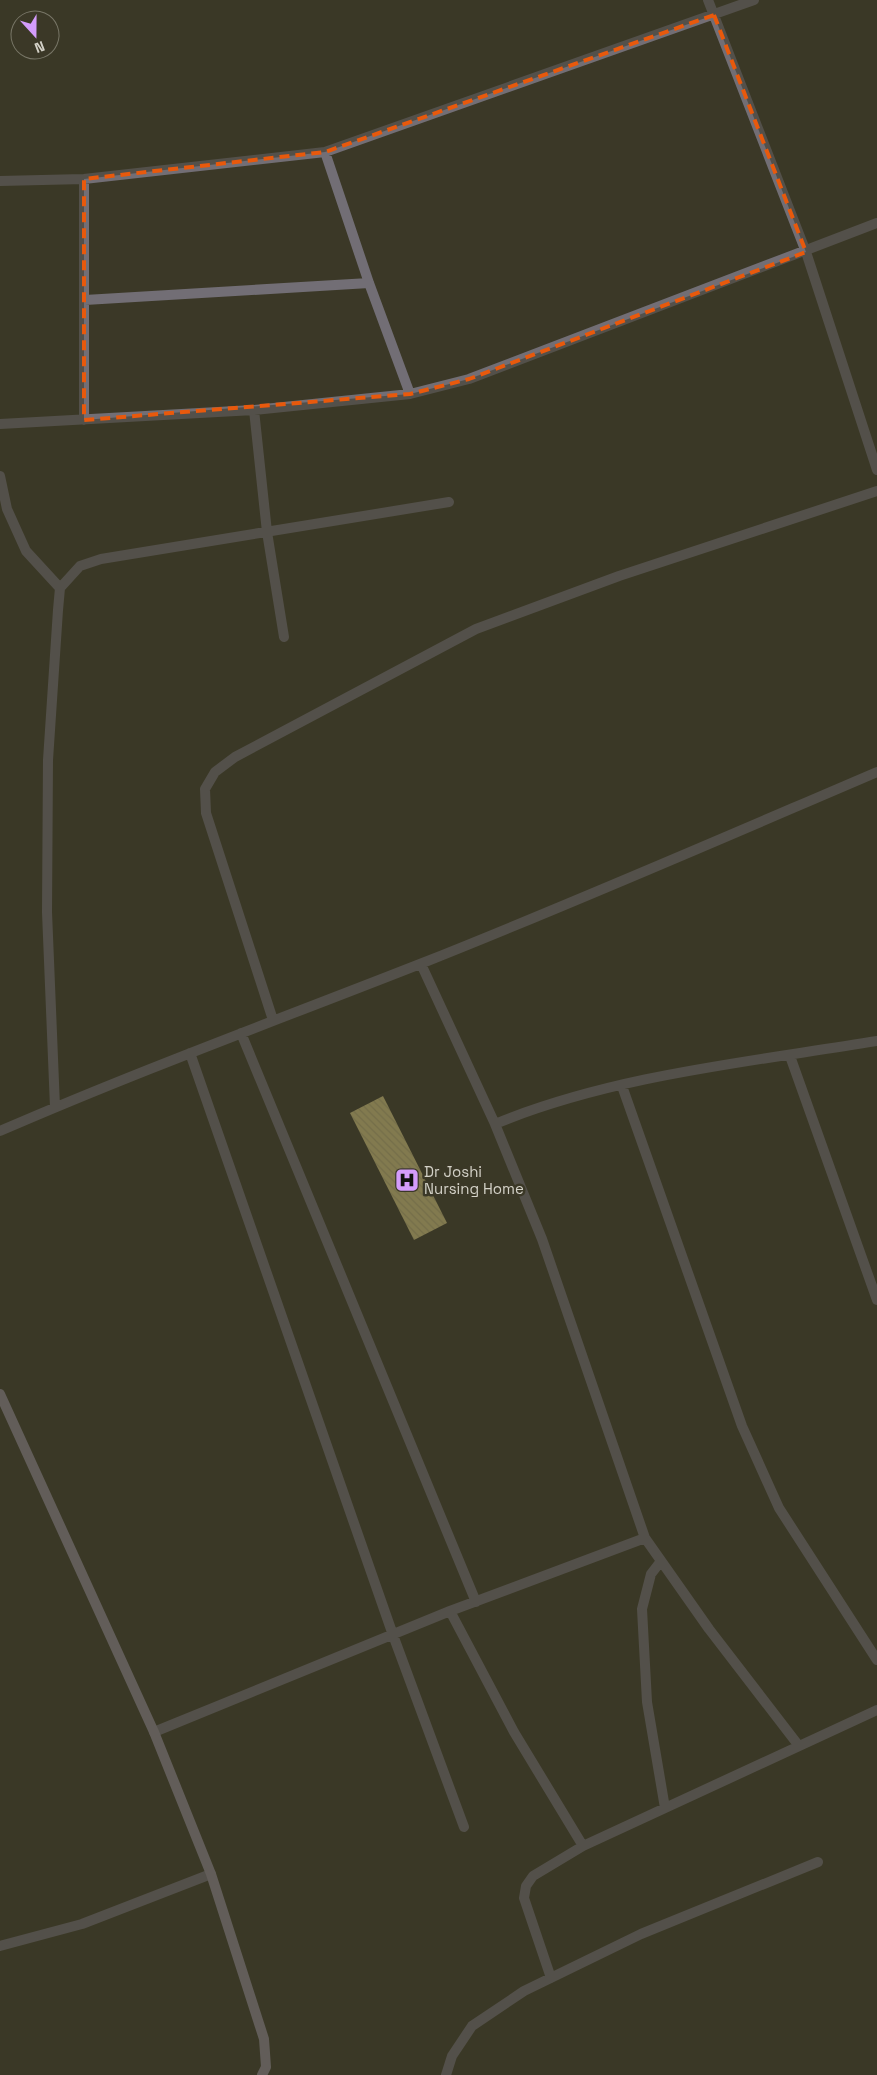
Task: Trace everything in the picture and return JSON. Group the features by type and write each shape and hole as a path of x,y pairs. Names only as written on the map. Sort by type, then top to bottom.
{"main road":[{"path":"0,1394 154,1732 211,1874 264,2039 266,2067 262,2075"}],"street":[{"path":"708,0 806,252 877,470"},
{"path":"0,181 84,179 325,152 714,16 754,0"},
{"path":"325,152 369,283 410,394"},
{"path":"84,179 84,420"},
{"path":"0,424 254,410 410,394 469,379 806,252 877,223"},
{"path":"85,300 369,283"},
{"path":"254,410 267,532 284,637"},
{"path":"0,476 7,509 26,551 60,588"},
{"path":"272,1020 206,814 205,788 214,772 234,757 476,629 619,576 877,491"},
{"path":"55,1107 47,912 48,760 60,588 80,566 101,559 449,502"},
{"path":"0,1131 272,1020 421,964 877,772"},
{"path":"421,964 495,1124 542,1238 646,1538 708,1629 799,1746"},
{"path":"241,1033 476,1602"},
{"path":"495,1124 536,1107 662,1076 877,1042"},
{"path":"190,1053 392,1635 464,1827"},
{"path":"790,1056 877,1300"},
{"path":"622,1086 742,1426 779,1508 877,1660"},
{"path":"154,1732 450,1611 646,1538"},
{"path":"661,1560 650,1574 642,1609 647,1702 665,1808"},
{"path":"450,1611 514,1732 583,1846"},
{"path":"551,1978 524,1898 526,1886 533,1876 583,1846 877,1710"},
{"path":"446,2075 452,2056 472,2026 524,1991 641,1934 818,1862"},
{"path":"0,1946 82,1924 211,1874"}],"highlighted area":[{"path":"714,15 806,252 469,379 410,394 84,420 84,179 325,152"}],"building":[{"path":"383,1096 447,1223 414,1240 350,1113"}],"place":[{"name":"Dr Joshi Nursing Home","path":"407,1180"}]}
